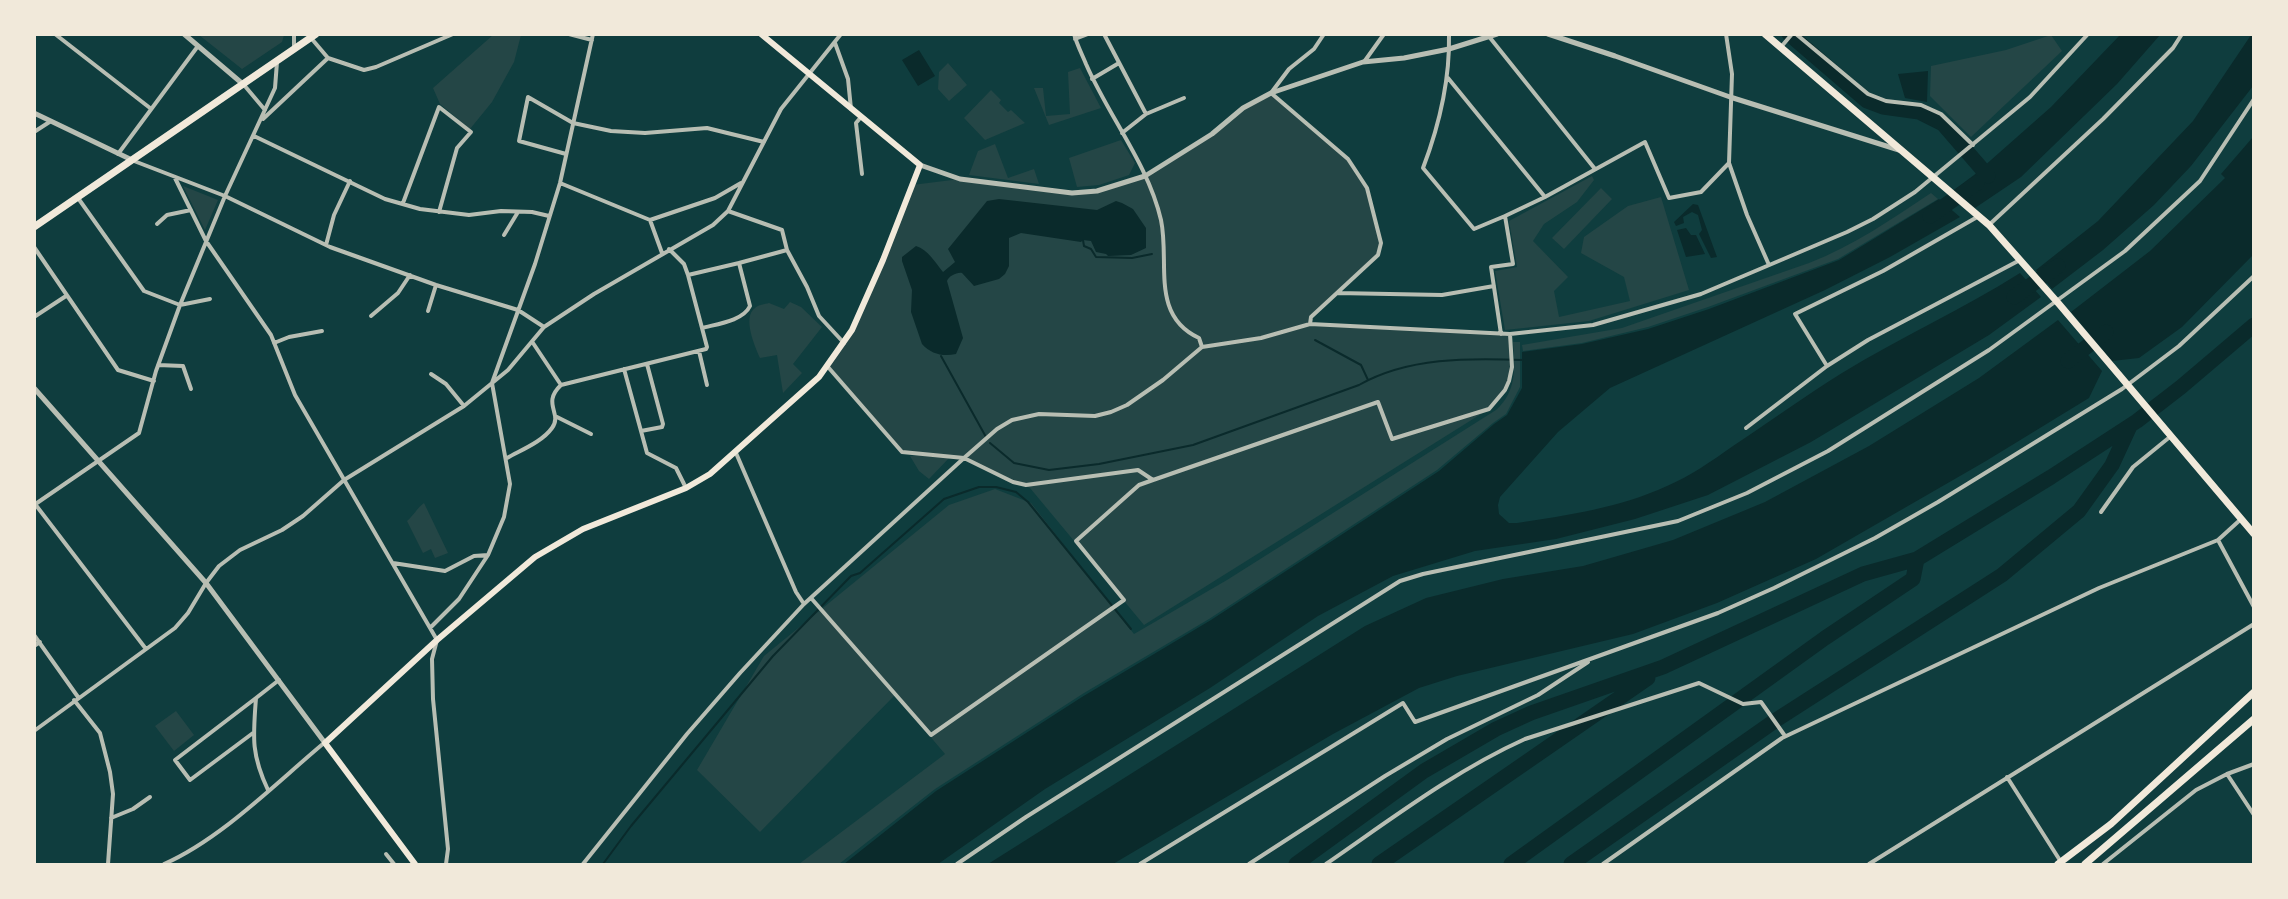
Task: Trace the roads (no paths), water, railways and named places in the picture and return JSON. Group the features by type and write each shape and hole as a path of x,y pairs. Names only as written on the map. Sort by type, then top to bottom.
{"main road":[{"path":"415,864 325,742 437,640 535,556 583,529 686,488 710,474 828,367 844,344 869,293 920,165 761,34"},
{"path":"1765,34 1989,225 2056,300 2253,534"},
{"path":"34,227 134,161 314,36"},
{"path":"2060,863 2111,824 2253,692"},
{"path":"2085,864 2253,719"}],"street":[{"path":"55,34 150,108"},
{"path":"184,34 244,85 265,110"},
{"path":"294,34 294,50"},
{"path":"314,36 328,58 364,70 453,34"},
{"path":"430,628 459,599 488,555 499,531 509,492 507,458 492,383 502,362 560,183 593,37 568,34"},
{"path":"34,731 76,698 175,628 188,613 219,566 240,550 282,530 303,516 345,480 464,406 508,370 533,343 544,327 594,294 713,225 728,211 781,108 841,34"},
{"path":"1088,34 1075,37 1092,79 1145,176 1161,222 1164,289 1168,305 1185,332 1199,338 1202,347"},
{"path":"1104,34 1146,114"},
{"path":"1271,93 1289,69 1314,49 1324,34"},
{"path":"1363,62 1384,34"},
{"path":"1449,34 1447,77 1434,138 1423,168 1474,229 1545,197 1645,142 1669,198 1701,192 1729,163"},
{"path":"920,165 960,179 1072,193 1097,191 1145,176 1204,139 1243,108 1271,93 1363,62 1404,58 1449,49 1497,34"},
{"path":"1548,34 1730,97 1900,150"},
{"path":"1726,34 1732,74 1729,163 1747,215 1769,265"},
{"path":"1781,47 1794,34 1868,94 1886,101 1922,105 1941,114 1972,145"},
{"path":"583,864 687,734 804,604 964,458 997,429 1012,420 1039,414 1095,416 1111,412 1127,405 1163,380 1202,347 1261,338 1310,324 1510,334 1593,325 1701,294 1873,219 1934,178 2030,97 2088,34"},
{"path":"1989,225 2103,119 2173,48 2182,34"},
{"path":"1487,36 1595,169"},
{"path":"835,43 848,79 851,109"},
{"path":"118,154 198,46"},
{"path":"262,119 328,58"},
{"path":"146,649 35,504 139,433 158,365 180,306 225,196 275,88 277,62"},
{"path":"1092,79 1119,63"},
{"path":"1447,77 1545,197"},
{"path":"1271,93 1348,159 1367,188 1381,243 1378,255 1311,317 1310,324"},
{"path":"566,154 519,141 528,97 573,123 611,131 645,134 707,128 764,142"},
{"path":"1122,133 1146,114 1184,98"},
{"path":"957,864 1026,817 1401,581 1423,574 1678,521 1747,493 1838,445 1989,350 2125,251 2200,181 2253,99"},
{"path":"403,203 439,107 471,132 457,148 439,212"},
{"path":"34,113 134,161 225,196 326,245 436,285 518,310 544,327"},
{"path":"861,117 856,123 862,174"},
{"path":"34,132 52,121"},
{"path":"254,136 385,199 439,212 469,215 532,212 549,216"},
{"path":"175,178 206,241 246,297 274,343 295,395 437,640 432,659 433,699 448,849 446,864"},
{"path":"326,245 334,215 350,181"},
{"path":"560,183 650,220 715,198 741,183"},
{"path":"78,198 144,291 180,306 210,299"},
{"path":"157,224 167,215 191,210"},
{"path":"728,211 782,230 787,250 807,287 819,316 844,344"},
{"path":"504,235 518,212"},
{"path":"1501,334 1491,267 1514,264 1505,216"},
{"path":"1827,366 1796,314 1883,271 1979,216"},
{"path":"650,220 662,253"},
{"path":"34,247 118,370 154,381"},
{"path":"507,458 539,440 553,427 555,416 551,403 553,392 561,385 699,351 707,346 684,264 669,249"},
{"path":"688,275 787,250"},
{"path":"1746,428 1827,366 1868,340 2022,261"},
{"path":"702,328 732,320 748,310 750,306 739,263"},
{"path":"371,316 398,294 410,275"},
{"path":"1140,864 1403,703 1415,722 1718,613 1860,545 1938,502 2128,385 2179,346 2253,276"},
{"path":"428,311 436,285"},
{"path":"1336,293 1443,295 1494,286"},
{"path":"34,317 66,296"},
{"path":"274,343 289,337 322,331"},
{"path":"811,598 931,735 1124,600 1076,542 1139,485 1378,402 1392,439 1489,409 1505,390 1509,381 1512,367 1510,334"},
{"path":"533,343 561,385"},
{"path":"699,351 708,385"},
{"path":"640,431 662,427 663,424 647,364"},
{"path":"158,365 183,366 191,388"},
{"path":"828,367 902,452 964,458 1013,482 1026,485 1138,470 1153,480"},
{"path":"624,369 647,453 676,468 686,488"},
{"path":"431,374 446,384 464,406"},
{"path":"34,387 206,583 325,742 217,832 178,858 164,864"},
{"path":"555,416 591,434"},
{"path":"2101,512 2133,467 2171,436"},
{"path":"735,453 796,591 804,604"},
{"path":"1603,864 1782,738 2099,588 2218,540 2240,520"},
{"path":"2218,540 2253,607"},
{"path":"393,562 445,571 474,556 488,555"},
{"path":"1869,864 2253,624"},
{"path":"34,635 100,733 113,794 108,864"},
{"path":"34,646 40,642"},
{"path":"1249,864 1385,776 1448,739 1538,695 1593,659"},
{"path":"253,733 190,780 175,760 279,680"},
{"path":"1326,864 1443,785 1504,749 1525,739 1699,683 1743,704 1761,702 1786,736 1782,738"},
{"path":"256,698 254,752 258,769 268,790"},
{"path":"2103,864 2196,790 2253,764"},
{"path":"2227,774 2253,815"},
{"path":"2007,777 2060,863"},
{"path":"111,818 134,809 150,796"},
{"path":"386,854 394,864"}],"waterway":[{"path":"1789,34 1867,101 1883,107 1919,112 1943,124 1988,176"},
{"path":"1930,216 1977,183"},
{"path":"1083,240 1084,246 1091,249 1096,257 1132,258 1152,254"},
{"path":"2014,297 2058,266"},
{"path":"1296,864 1424,771 1496,729 1531,713 1663,667 1863,574 1917,559 2137,421 2254,325"},
{"path":"2068,361 2106,332"},
{"path":"1315,340 1361,365 1368,380"},
{"path":"941,356 986,437"},
{"path":"990,443 1014,463 1049,470 1099,464 1193,445 1378,376 1418,364 1481,359 1523,360"},
{"path":"1571,864 1776,720 2002,575 2079,511 2112,465 2130,426"},
{"path":"603,864 631,826 773,656 851,576 860,573 944,499 979,487 996,487 1016,492 1028,502 1131,629"},
{"path":"1511,864 1825,638 1913,579 1917,559"},
{"path":"1379,864 1648,678"}]}
